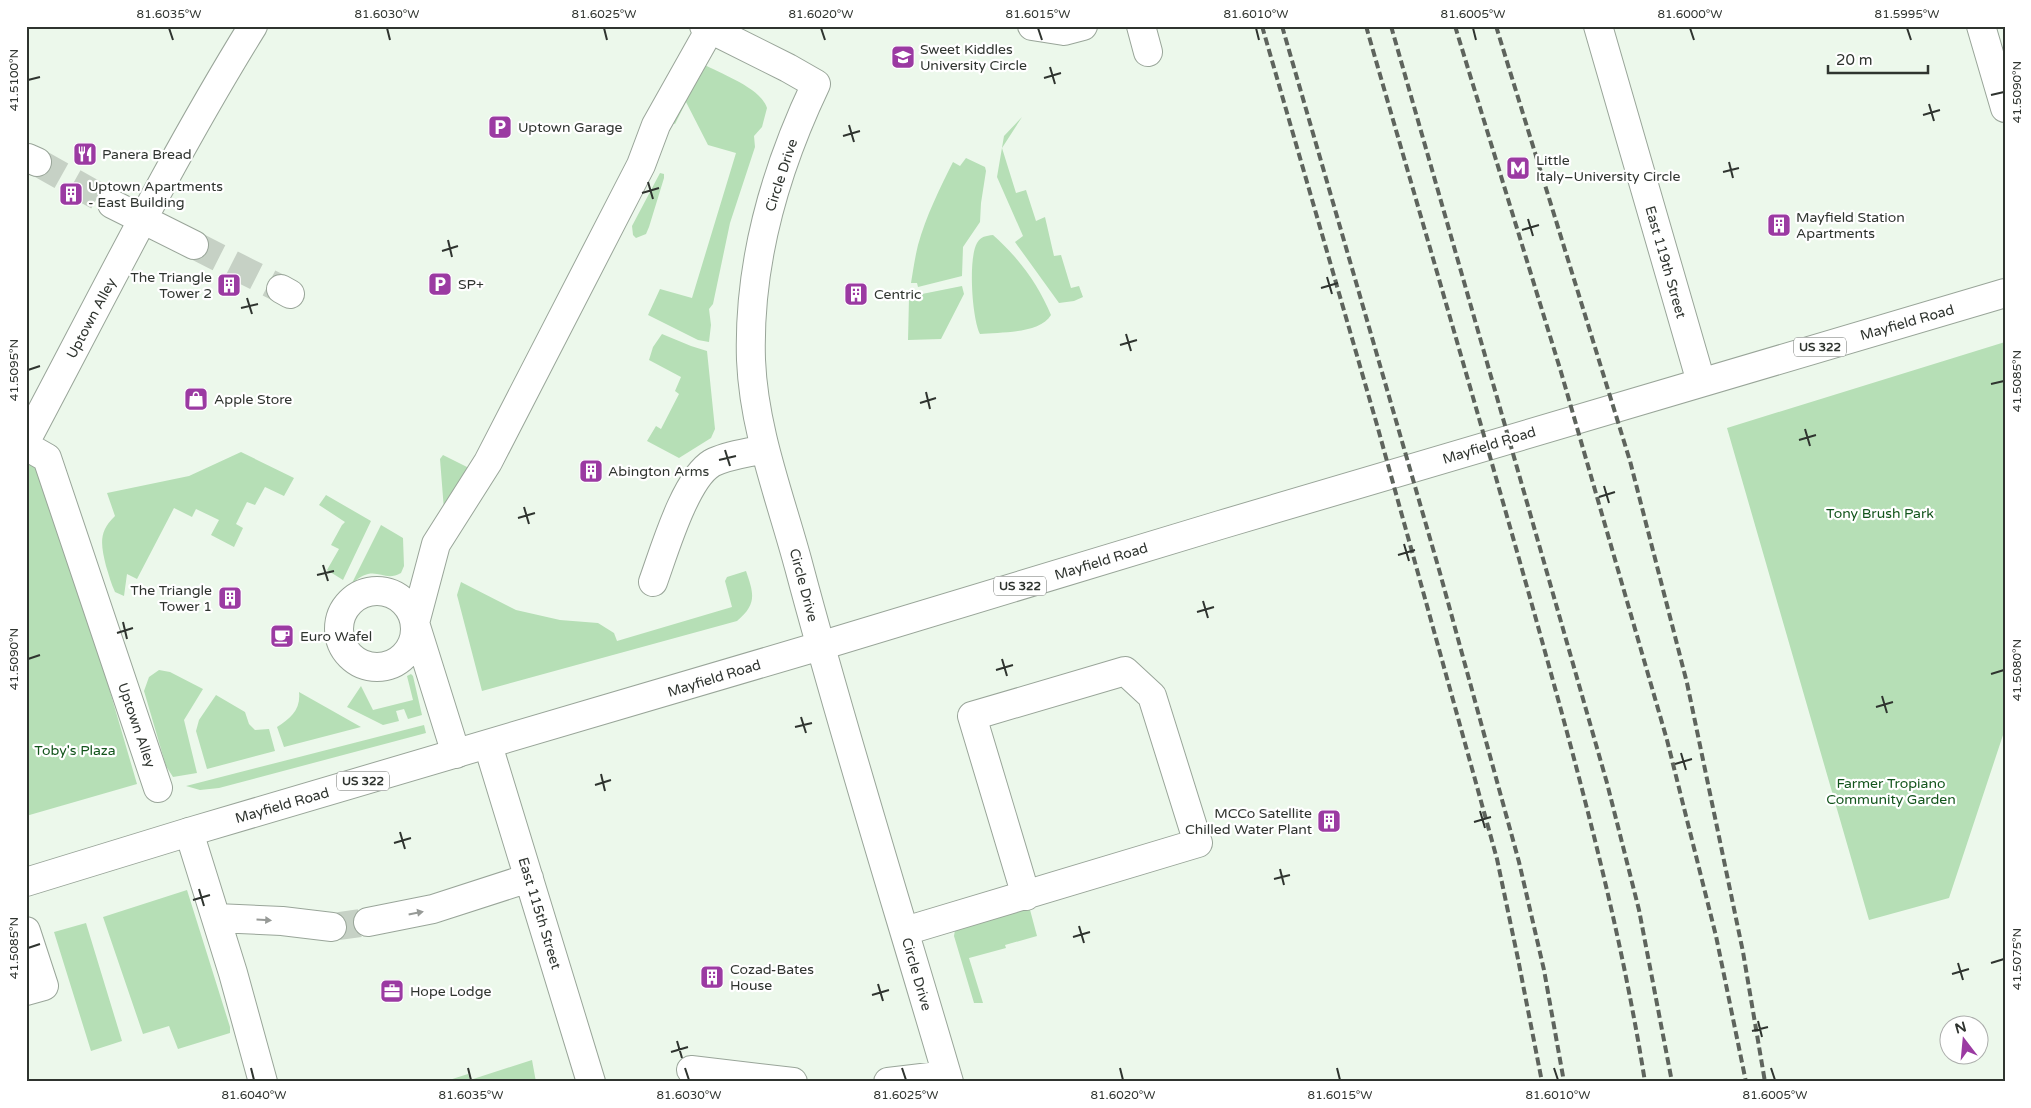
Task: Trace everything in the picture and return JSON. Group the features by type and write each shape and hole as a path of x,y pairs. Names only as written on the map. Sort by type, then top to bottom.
{"street":[{"name":"Uptown Alley","path":"26,441 144,219 229,65 253,26"},
{"path":"1032,26 1064,31 1083,26"},
{"path":"1141,26 1148,52"},
{"name":"East 119th Street","path":"1598,26 1701,382"},
{"path":"1981,26 2005,108"},
{"path":"456,754 415,623 436,544 488,462 641,165 656,125 707,28"},
{"name":"Circle Drive","path":"707,28 816,84 787,151 760,249 755,290 751,360 764,448 820,646 948,1078"},
{"path":"112,204 194,245"},
{"name":"Mayfield Road","path":"26,882 820,646 1229,522 2005,293"},
{"name":"Uptown Alley","path":"26,446 47,458 158,788"},
{"path":"653,582 675,523 690,490 704,469 714,462 764,448"},
{"path":"905,931 1026,896 1198,843 1152,696 1125,670 972,716 1026,896"},
{"name":"East 115th Street","path":"488,745 591,1082"},
{"path":"189,832 264,1082"},
{"path":"368,922 433,909 529,878"},
{"path":"216,918 282,921 332,927"},
{"path":"26,931 35,989"},
{"path":"691,1070 793,1082"},
{"path":"888,1082 948,1078"}],"green space":[{"path":"703,64 749,88 757,94 767,108 762,127 754,136 755,147 730,223 713,304 709,309 711,325 709,342 698,340 648,315 660,289 692,298 736,153 708,145 686,102 675,124 671,122"},
{"path":"1022,117 1002,148 1016,193 1026,190 1036,221 1045,217 1054,256 1061,255 1071,288 1079,286 1083,297 1074,301 1059,303 1015,242 1023,236 997,177 1004,136"},
{"path":"966,158 985,167 986,171 980,222 963,247 962,276 918,287 917,283 911,283 917,250 925,223 953,162 960,166"},
{"path":"660,173 664,174 664,178 649,227 646,234 636,238 633,235 632,226"},
{"path":"993,235 1011,252 1046,304 1051,315 1038,326 1019,331 980,334 973,302 972,275 974,251 980,239"},
{"path":"962,286 964,294 941,339 908,340 909,298 915,300 917,295"},
{"path":"662,334 707,351 715,429 711,438 679,458 647,441 656,426 661,429 679,394 675,391 681,377 649,360 653,347"},
{"name":"Tony Brush Park","path":"2005,342 2005,729 1949,898 1869,920 1727,428"},
{"path":"241,452 294,478 284,496 265,487 255,505 247,502 236,524 243,528 234,547 211,535 219,520 196,509 192,517 174,508 137,579 127,574 124,596 115,592 106,566 102,545 103,533 115,516 107,493 189,476"},
{"name":"Toby's Plaza","path":"26,454 43,462 137,784 26,816"},
{"path":"443,455 469,468 444,510 440,459"},
{"path":"326,495 371,521 343,580 327,570 339,549 331,545 345,522 319,505"},
{"path":"381,525 403,538 404,566 401,573 394,576 366,575 351,585"},
{"path":"746,571 752,592 751,604 737,621 482,691 457,595 461,582 516,610 560,620 598,623 614,633 617,641 732,607 725,581 727,577"},
{"path":"159,670 170,672 203,689 184,720 197,773 173,777 166,766 144,691 149,677"},
{"path":"411,674 422,715 408,719 404,709 396,711 399,721 383,725 347,707 361,686 373,710 413,700 407,676"},
{"path":"299,692 361,727 284,747 277,727 287,720 297,708"},
{"path":"216,695 245,712 249,724 255,730 269,729 275,751 207,769 196,731 199,720"},
{"path":"424,725 426,733 219,788 200,790 186,786"},
{"path":"187,890 230,1027 230,1033 178,1049 169,1026 143,1034 103,917"},
{"path":"1029,906 1037,936 1005,945 1006,948 969,958 983,1003 974,1003 954,936 955,930"},
{"path":"86,923 122,1041 91,1051 54,932"},
{"path":"532,1060 536,1082 443,1082 468,1074 470,1080"}],"tunnel":[{"path":"37,162 112,204"},
{"path":"194,245 281,289"},
{"path":"332,927 368,922"}],"railway":[{"path":"1262,26 1377,425 1497,859 1542,1082"},
{"path":"1282,26 1440,573 1519,862 1544,970 1564,1082"},
{"path":"1366,26 1513,539 1581,787 1623,963 1645,1082"},
{"path":"1391,26 1607,783 1639,910 1672,1082"},
{"path":"1455,26 1561,372 1667,740 1716,936 1746,1082"},
{"path":"1496,26 1630,461 1687,683 1743,952 1765,1082"}],"place":[{"name":"Sweet Kiddles University Circle","path":"903,57"},
{"name":"Uptown Garage","path":"500,127"},
{"name":"Panera Bread","path":"85,154"},
{"name":"Little Italy–University Circle","path":"1518,168"},
{"name":"Uptown Apartments - East Building","path":"71,194"},
{"name":"Mayfield Station Apartments","path":"1779,225"},
{"name":"SP+","path":"440,284"},
{"name":"The Triangle Tower 2","path":"229,285"},
{"name":"Centric","path":"856,294"},
{"name":"Apple Store","path":"196,399"},
{"name":"Abington Arms","path":"591,471"},
{"name":"The Triangle Tower 1","path":"230,598"},
{"name":"Euro Wafel","path":"282,636"},
{"name":"MCCo Satellite Chilled Water Plant","path":"1329,821"},
{"name":"Cozad-Bates House","path":"712,977"},
{"name":"Hope Lodge","path":"392,991"}],"park label":[{"name":"Farmer Tropiano Community Garden","path":"1891,792"}]}
